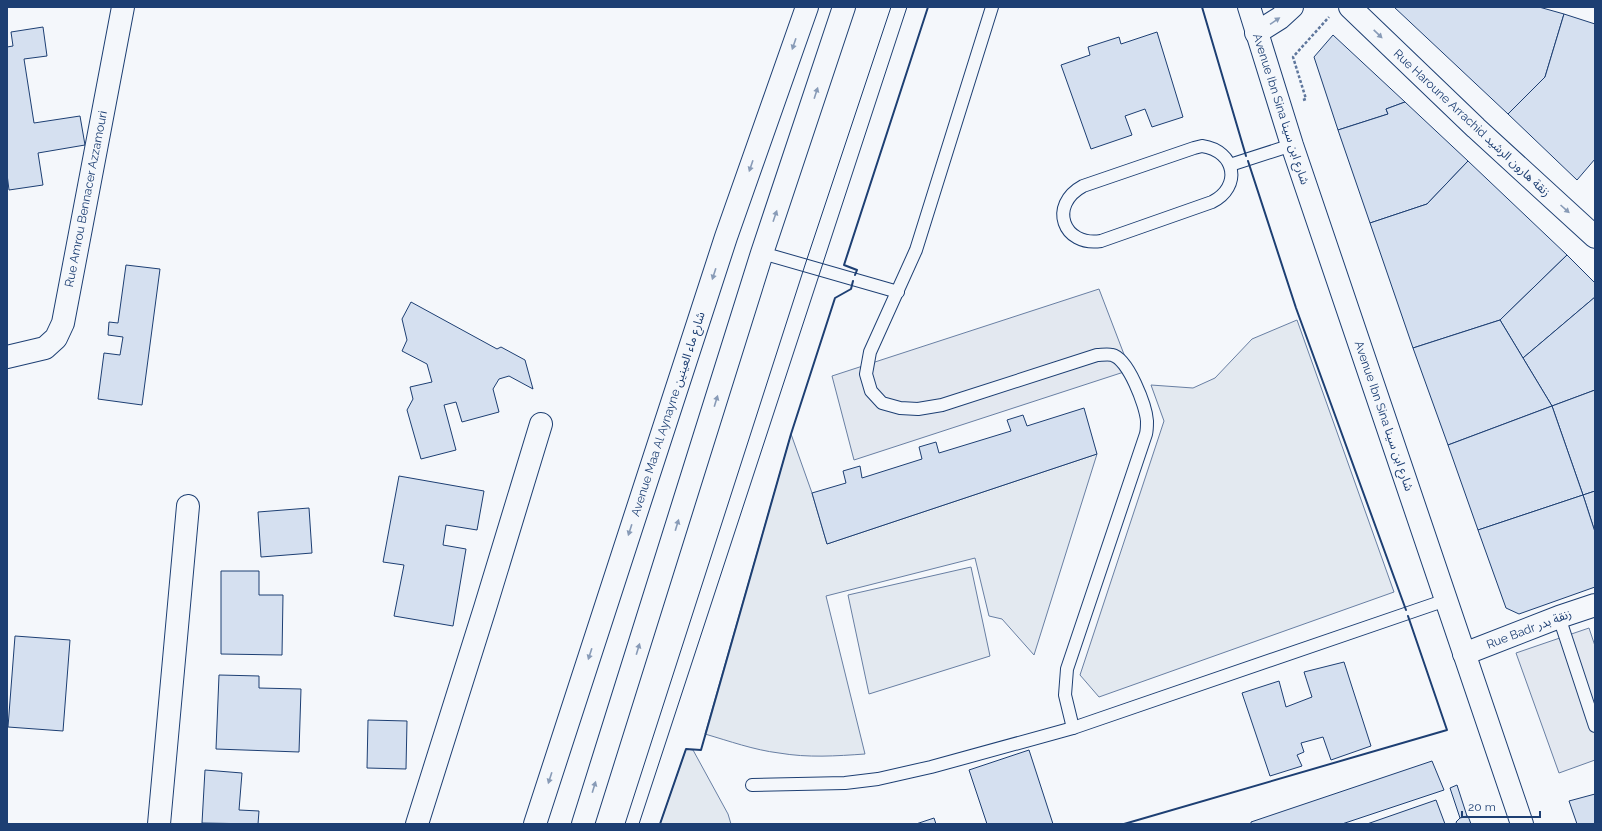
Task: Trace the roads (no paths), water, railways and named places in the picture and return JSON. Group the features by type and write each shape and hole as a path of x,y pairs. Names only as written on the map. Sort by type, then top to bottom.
{"street":[{"name":"Rue Amrou Bennacer Azzamouri","path":"7,357 45,348 56,338 63,323 123,7"},
{"name":"Avenue Maa Al Aynayne شارع ماء العينين","path":"535,824 726,237 807,7"},
{"path":"583,824 762,253 844,7"},
{"name":"Avenue Ibn Sina شارع ابن سينا","path":"1249,7 1292,145 1522,824"},
{"path":"1256,33 1280,18 1292,7"},
{"name":"Rue Haroune Arrachid زنقة هارون الرشيد","path":"1342,10 1476,128 1595,237"},
{"path":"417,824 476,638 541,424"},
{"path":"159,824 188,506"},
{"name":"Rue Badr زنقة بدر","path":"1464,654 1559,617 1595,605"}],"lane":[{"path":"992,7 916,250 870,352 866,374 871,391 882,403 900,408 918,409 942,404 1097,355 1113,355 1122,360 1130,370 1147,420 1146,434 1067,669 1065,695 1073,728"},
{"path":"1230,164 1292,145"},
{"path":"1202,146 1219,151 1230,164 1231,178 1227,191 1220,198 1101,241 1091,243 1081,240 1073,235 1067,228 1063,218 1067,198 1082,186 1194,148 1202,146"},
{"path":"762,253 898,292"},
{"path":"752,785 845,783 878,779 931,767 1073,728 1446,600"},
{"path":"1559,617 1595,726"}],"tram line":[{"path":"625,824 805,265 891,7"},
{"path":"639,824 907,7"}]}
